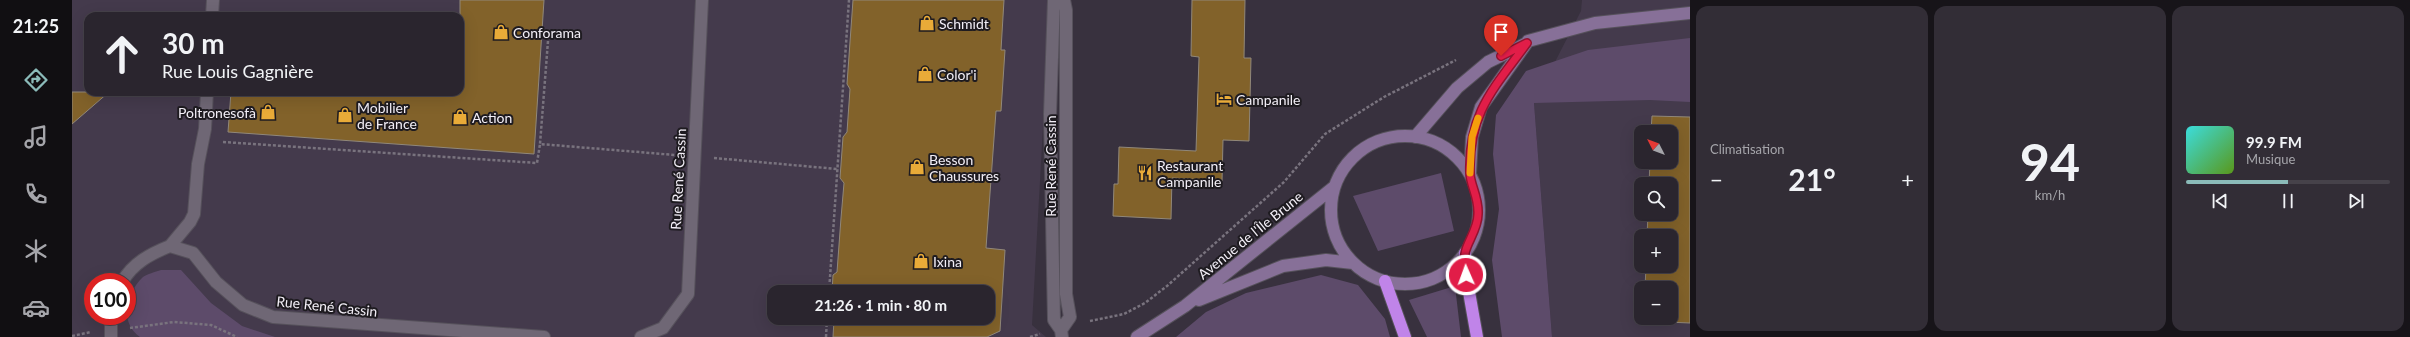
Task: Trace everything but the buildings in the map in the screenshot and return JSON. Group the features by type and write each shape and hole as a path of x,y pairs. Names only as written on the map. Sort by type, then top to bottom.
{"highway":[{"path":"1465,253 1466,275 1477,337"},
{"path":"1385,281 1405,337"}],"street":[{"path":"212,12 213,0"},
{"name":"Rue René Cassin","path":"641,337 663,328 688,294 702,0"},
{"name":"Rue René Cassin","path":"1054,0 1050,114 1054,320 1062,333"},
{"name":"Rue René Cassin","path":"1062,333 1070,317 1066,294 1066,10 1064,0"},
{"path":"1415,136 1462,84 1488,62 1527,43 1528,41 1548,34 1595,23 1690,13"},
{"path":"1470,174 1472,137 1481,107 1527,43"},
{"path":"128,273 130,269 151,254 170,246 190,222 194,214 198,164 205,128 208,96"},
{"path":"1395,136 1415,136 1438,143 1456,156 1470,174 1477,194 1478,214 1474,234 1465,253 1449,269 1429,280 1407,284 1385,281 1368,274 1353,263 1340,247 1333,228 1331,208 1334,187 1343,169 1363,149 1375,142 1395,136"},
{"name":"Avenue de l'Île Brune","path":"1137,337 1185,306 1334,187"},
{"name":"Rue René Cassin","path":"170,246 192,253 216,282 243,305 273,317 544,337"},
{"name":"Avenue de l'Île Brune","path":"1185,306 1283,266 1326,260 1353,263"},
{"path":"111,325 111,337"}],"path":[{"path":"829,285 848,0"},
{"path":"218,142 537,162 540,144 548,41"},
{"path":"1089,322 1124,314 1145,303 1167,286 1284,182 1326,134 1384,97 1460,58"},
{"path":"540,144 551,143 837,169"},
{"path":"134,327 174,322 211,325 237,337"},
{"path":"826,337 827,325"},
{"path":"72,336 85,333"}],"shaded area":[{"path":"72,0 1050,0 1032,325 1046,337 72,337"},
{"path":"1582,0 1690,0 1690,337 1552,337 1534,103 1581,11"},
{"path":"1690,38 1690,102 1650,100 1534,103 1552,337 1502,337 1492,260 1499,209 1493,154 1496,115 1526,71 1588,50"},
{"path":"1441,173 1454,231 1378,251 1353,196"},
{"path":"161,270 181,270 211,303 242,326 275,337 140,337 133,331 130,325 136,325 136,285 143,277"},
{"path":"1321,275 1358,285 1385,319 1390,337 1176,337 1206,312 1246,293"},
{"path":"1455,286 1461,337 1427,337 1409,300"}],"slow traffic":[{"path":"1470,173 1472,137 1478,118"}],"place":[{"name":"Schmidt","path":"927,23"},
{"name":"Conforama","path":"501,32"},
{"name":"Color'i","path":"925,74"},
{"name":"Campanile","path":"1224,99"},
{"name":"Poltronesofà","path":"268,112"},
{"name":"Mobilier de France","path":"345,115"},
{"name":"Action","path":"460,117"},
{"name":"Besson Chaussures","path":"917,167"},
{"name":"Restaurant Campanile","path":"1145,173"},
{"name":"Ixina","path":"921,261"}],"route":[{"path":"1466,275 1465,253 1474,234 1478,214 1477,194 1470,174 1472,137 1481,107 1527,43 1501,56"}]}
